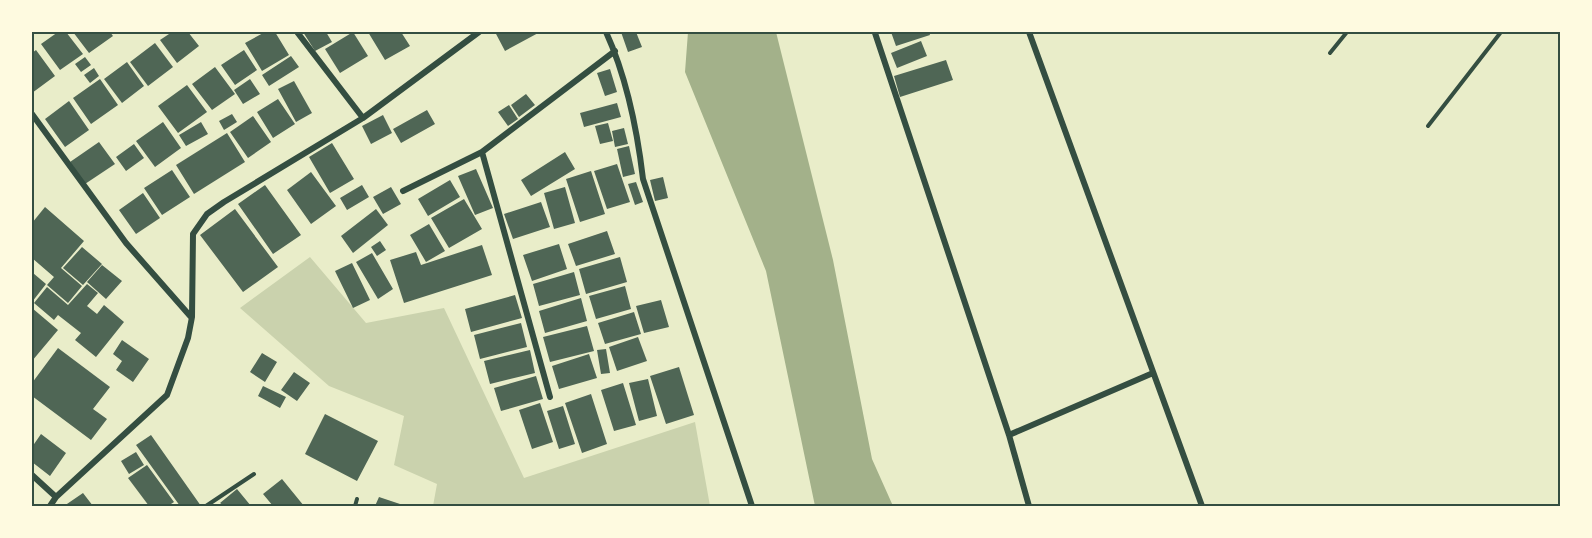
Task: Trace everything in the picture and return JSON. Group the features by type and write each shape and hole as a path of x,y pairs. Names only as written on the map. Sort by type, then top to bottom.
{"street":[{"path":"297,32 363,118"},
{"path":"50,507 56,497 167,395 188,338 192,317 193,234 207,214 363,118 479,32"},
{"path":"606,32 615,51 637,128 643,179 752,507"},
{"path":"1029,32 1202,507"},
{"path":"875,33 1009,435 1029,507"},
{"path":"403,191 482,152 615,51"},
{"path":"32,114 126,243 192,317"},
{"path":"482,152 550,397"},
{"path":"1009,435 1153,373"},
{"path":"32,475 56,497"}],"path":[{"path":"1330,53 1347,32"},
{"path":"1428,126 1501,32"},
{"path":"206,507 254,474"},
{"path":"355,507 357,500"}],"shaded area":[{"path":"688,32 776,32 833,260 872,459 893,506 815,506 766,271 685,72"},
{"path":"310,257 366,323 444,308 524,478 695,422 710,506 433,506 437,484 394,465 404,416 329,386 240,308"}],"building":[{"path":"58,32 66,32 83,54 60,70 41,44"},
{"path":"73,32 110,32 113,36 89,53"},
{"path":"172,32 188,32 199,46 177,63 160,40"},
{"path":"265,32 275,32 289,55 262,71 245,43"},
{"path":"303,32 326,32 332,42 315,51"},
{"path":"353,32 368,56 340,73 325,49"},
{"path":"368,32 401,32 410,46 385,60"},
{"path":"495,32 540,32 505,51"},
{"path":"621,32 636,32 642,47 628,52"},
{"path":"891,32 929,32 930,35 896,46"},
{"path":"921,41 927,56 897,68 891,53"},
{"path":"155,43 173,67 148,86 130,62"},
{"path":"36,50 55,76 32,93 32,53"},
{"path":"244,50 257,70 235,85 221,65"},
{"path":"291,56 299,67 269,86 262,75"},
{"path":"85,57 91,65 81,72 75,64"},
{"path":"946,60 953,80 900,97 894,76"},
{"path":"127,62 144,86 122,103 104,79"},
{"path":"215,67 235,94 212,110 192,84"},
{"path":"94,68 99,76 90,83 84,75"},
{"path":"610,69 617,92 605,96 597,73"},
{"path":"100,79 118,105 91,124 73,98"},
{"path":"250,79 260,94 243,104 234,90"},
{"path":"294,81 312,113 296,122 278,89"},
{"path":"187,85 207,112 178,133 158,106"},
{"path":"526,94 535,105 519,117 511,105"},
{"path":"278,99 295,124 273,138 257,112"},
{"path":"69,101 89,130 65,147 45,119"},
{"path":"617,103 621,117 584,127 580,113"},
{"path":"509,105 518,119 508,126 498,112"},
{"path":"427,110 435,124 401,143 393,129"},
{"path":"232,114 237,122 224,130 219,121"},
{"path":"383,115 392,133 371,144 362,126"},
{"path":"253,116 271,142 248,158 230,132"},
{"path":"163,122 181,148 155,167 136,141"},
{"path":"201,122 208,134 186,146 179,135"},
{"path":"608,123 613,141 600,144 595,126"},
{"path":"624,128 628,144 615,147 612,131"},
{"path":"227,133 245,162 194,194 176,165"},
{"path":"99,142 115,164 85,184 70,162"},
{"path":"332,143 354,179 330,193 309,157"},
{"path":"134,144 144,158 126,171 116,157"},
{"path":"629,146 635,174 623,177 617,149"},
{"path":"565,152 575,169 531,196 521,180"},
{"path":"617,164 630,202 607,209 594,171"},
{"path":"476,169 493,208 475,215 458,176"},
{"path":"172,170 190,197 162,215 144,188"},
{"path":"591,171 605,214 580,222 566,179"},
{"path":"311,172 336,206 311,224 287,190"},
{"path":"663,177 668,198 655,201 650,180"},
{"path":"450,180 460,197 428,216 418,199"},
{"path":"636,182 643,202 635,205 628,184"},
{"path":"265,185 301,235 273,254 238,204"},
{"path":"362,185 369,197 347,210 340,198"},
{"path":"391,187 401,204 383,214 373,197"},
{"path":"565,187 575,223 554,229 544,193"},
{"path":"143,193 160,218 136,234 119,210"},
{"path":"464,199 482,229 449,248 431,218"},
{"path":"541,202 550,227 513,239 504,214"},
{"path":"45,207 84,241 61,268 82,286 68,303 47,285 54,277 32,258 32,223"},
{"path":"235,209 278,267 243,292 200,235"},
{"path":"376,209 388,225 353,253 341,236"},
{"path":"429,224 445,251 426,262 410,235"},
{"path":"607,231 615,254 576,266 568,244"},
{"path":"380,241 386,250 377,256 371,247"},
{"path":"559,244 567,269 532,281 523,255"},
{"path":"482,245 492,275 404,303 390,260 416,252 421,265"},
{"path":"82,247 102,264 83,285 63,268"},
{"path":"372,253 393,289 378,299 356,262"},
{"path":"620,257 627,282 586,294 579,269"},
{"path":"352,263 370,300 353,308 335,271"},
{"path":"102,265 122,281 106,299 87,282"},
{"path":"574,272 580,295 539,306 533,284"},
{"path":"33,273 46,284 32,302 32,275"},
{"path":"87,284 98,293 87,306 97,314 104,305 124,322 96,357 75,340 81,333 58,315 54,320 34,303 47,287 68,305"},
{"path":"625,286 631,309 596,319 589,296"},
{"path":"515,295 522,318 471,332 465,309"},
{"path":"581,298 587,321 545,333 539,311"},
{"path":"661,300 669,327 644,333 636,306"},
{"path":"32,308 58,330 32,361"},
{"path":"634,312 641,334 605,344 598,323"},
{"path":"521,323 527,347 480,359 474,335"},
{"path":"587,326 594,351 550,362 543,337"},
{"path":"638,337 647,361 617,371 609,347"},
{"path":"122,340 149,359 133,382 116,370 122,361 113,354"},
{"path":"58,348 110,387 93,409 107,419 91,440 32,396 32,383"},
{"path":"606,349 610,373 601,374 597,350"},
{"path":"530,350 535,373 490,384 484,361"},
{"path":"262,353 277,362 265,382 250,372"},
{"path":"589,354 597,378 559,389 552,366"},
{"path":"679,367 694,415 666,424 650,376"},
{"path":"294,372 310,383 297,401 281,390"},
{"path":"536,376 543,399 501,411 494,388"},
{"path":"648,379 657,416 639,421 629,383"},
{"path":"623,383 636,425 614,431 601,390"},
{"path":"263,386 286,397 280,408 258,396"},
{"path":"591,394 607,444 582,453 565,403"},
{"path":"540,403 553,442 532,449 519,410"},
{"path":"563,406 575,444 559,449 547,411"},
{"path":"325,414 378,441 357,481 305,454"},
{"path":"41,434 66,453 50,476 32,462 32,447"},
{"path":"151,435 201,506 180,506 136,445"},
{"path":"136,452 144,465 129,474 121,461"},
{"path":"147,465 174,502 168,506 149,506 128,478"},
{"path":"282,479 304,506 273,506 263,494"},
{"path":"237,489 251,506 224,506 220,503"},
{"path":"83,493 93,506 64,506"},
{"path":"379,497 406,506 375,506"}]}
